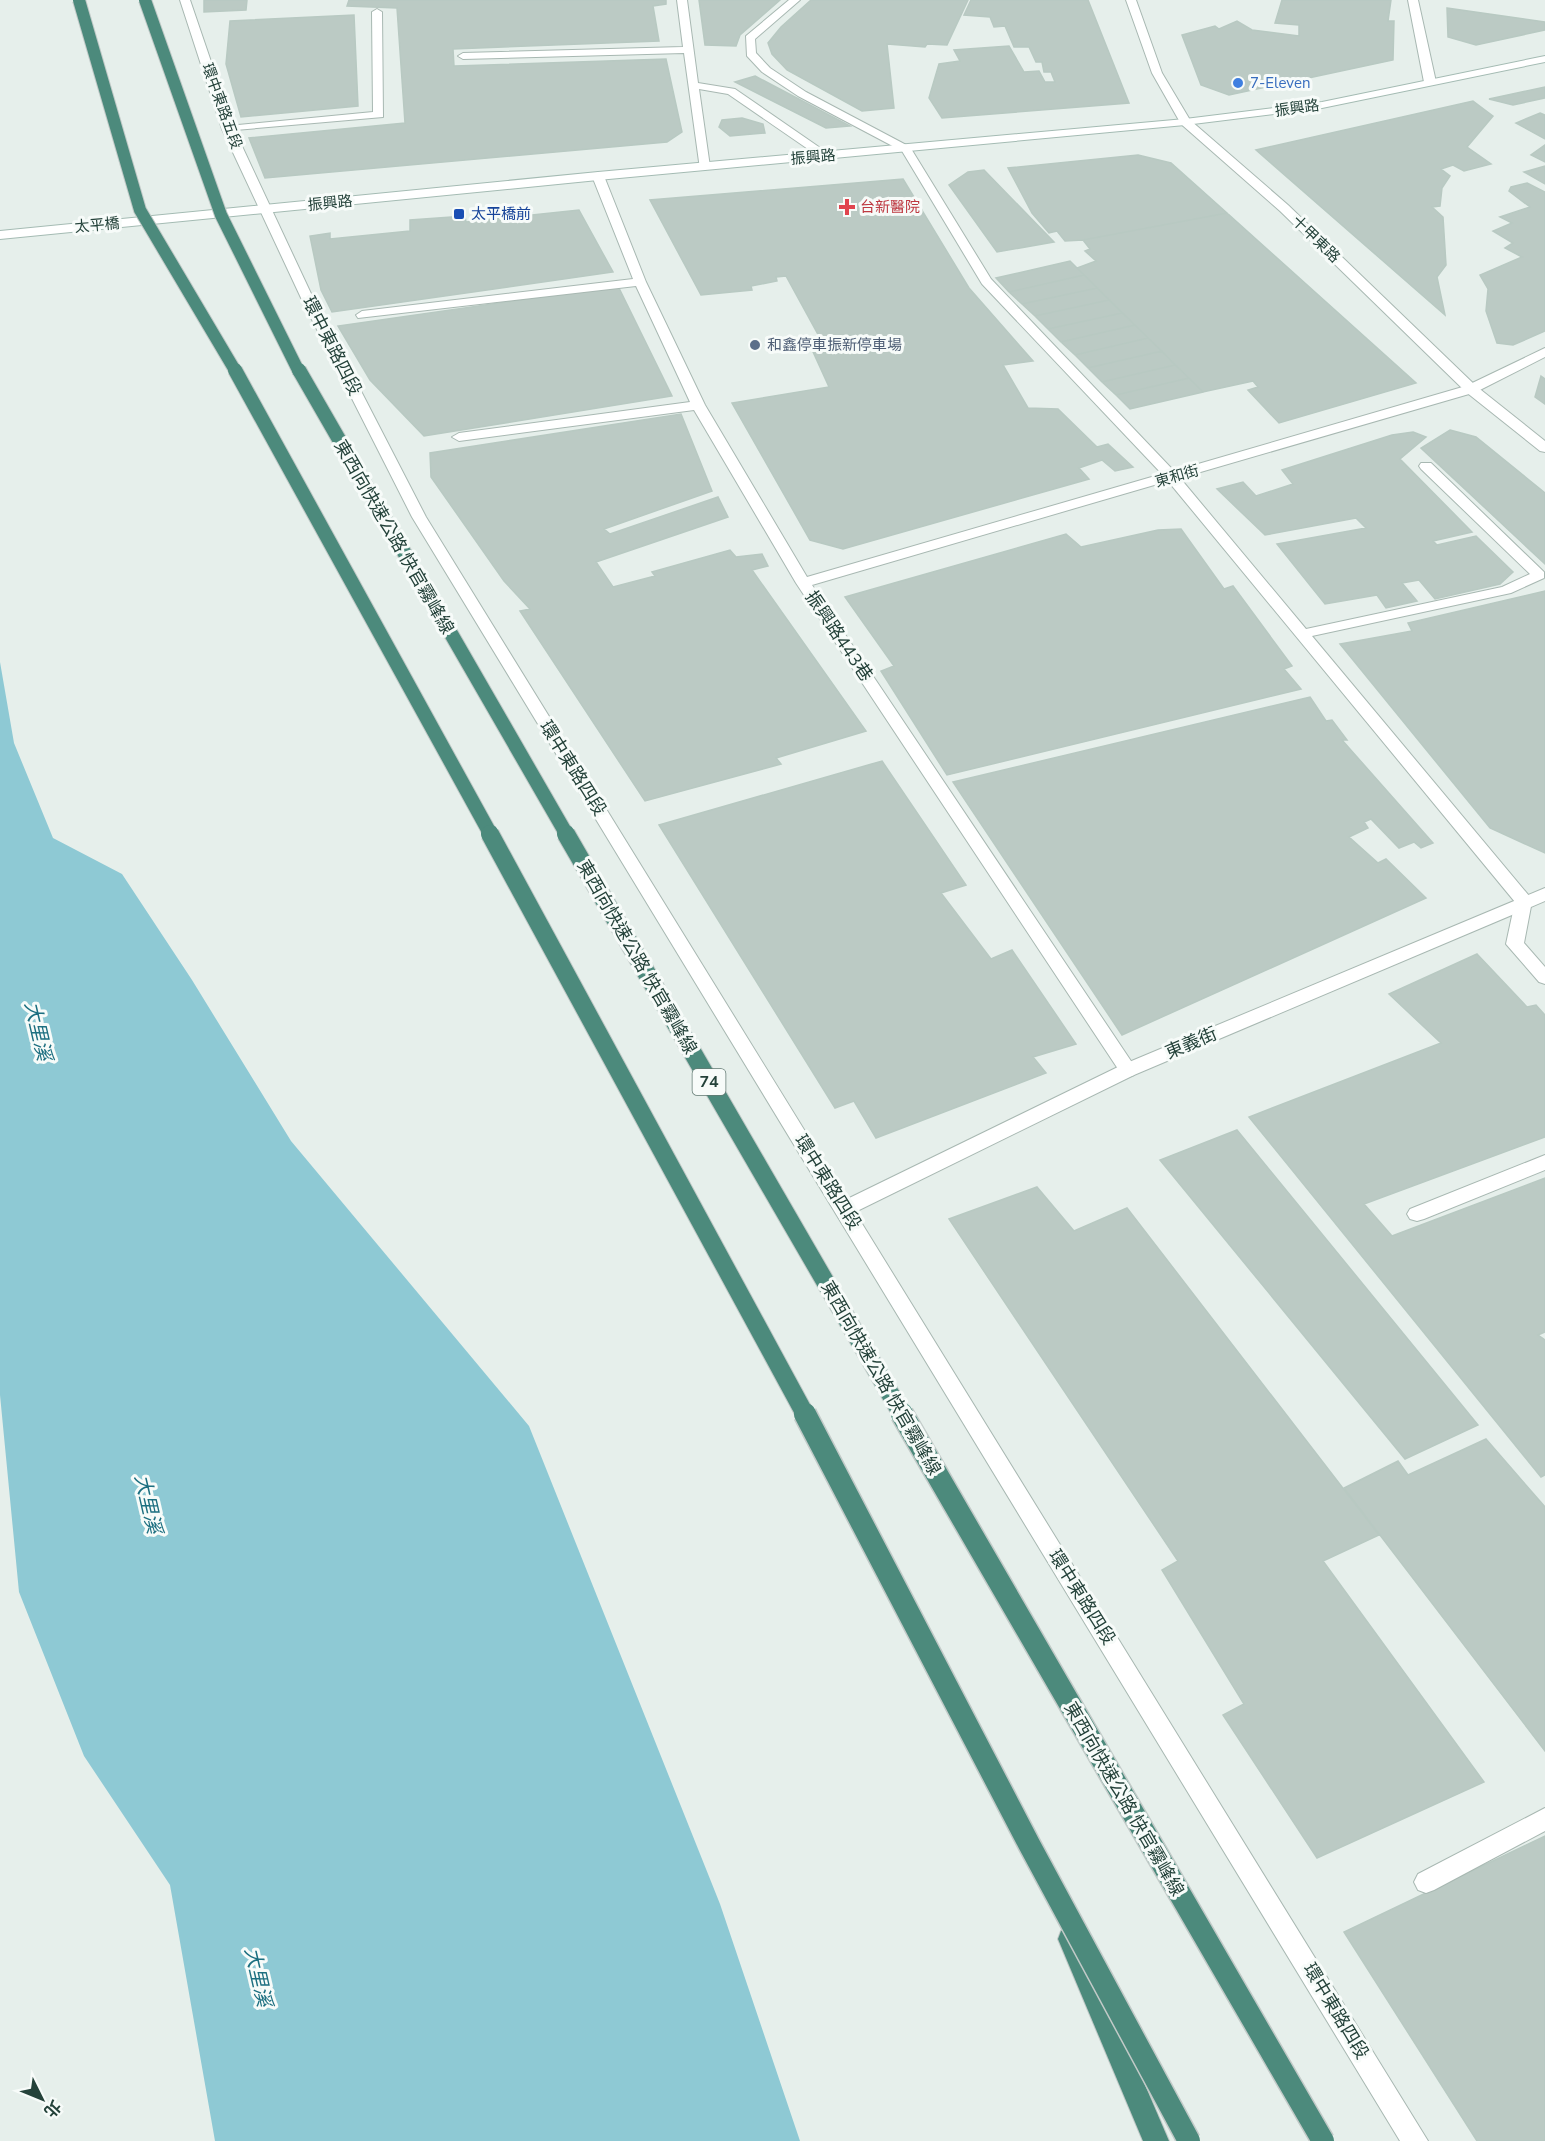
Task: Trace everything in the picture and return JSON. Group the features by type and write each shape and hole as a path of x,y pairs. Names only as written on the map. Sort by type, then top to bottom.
{"highway":[{"path":"78,0 140,210 255,404 755,1318 1029,1844 1189,2141"},
{"name":"東西向快速公路 快官霧峰線","path":"145,0 221,215 309,391 1323,2141"},
{"path":"1029,1844 1156,2141"}],"street":[{"name":"環中東路五段","path":"185,0 228,129 267,209"},
{"path":"682,0 704,166"},
{"path":"795,0 750,38 751,54 766,70 802,94 906,149 987,281 1172,477 1524,901 1515,944 1545,978"},
{"name":"十甲東路","path":"1131,0 1157,73 1185,122 1284,208 1471,388 1545,448"},
{"path":"1413,0 1430,82"},
{"path":"228,129 379,115 377,12"},
{"path":"463,56 688,51"},
{"name":"振興路","path":"195,216 1185,122 1322,105 1545,59"},
{"path":"693,85 731,90 825,156"},
{"name":"振興路443巷","path":"598,176 640,282 698,405 803,583 1128,1070"},
{"name":"環中東路四段","path":"267,209 309,300 419,517 1415,2141"},
{"name":"太平橋","path":"0,235 195,216"},
{"path":"362,315 640,282"},
{"name":"東和街","path":"803,583 1471,388 1542,357"},
{"path":"459,437 698,405"},
{"path":"1302,634 1506,590 1539,575 1426,466"},
{"name":"東義街","path":"844,1209 1128,1070 1545,894"},
{"path":"1417,1214 1545,1162"},
{"path":"1426,1882 1545,1819"}],"water":[{"name":"大里溪","path":"0,662 14,743 53,838 122,874 192,980 291,1141 529,1426 720,1904 800,2141 215,2141 170,1885 84,1756 19,1592 0,1395"}],"building":[{"path":"204,0 247,0 246,10 204,12"},
{"path":"349,0 666,0 666,4 653,6 659,41 453,49 454,66 666,59 682,132 667,142 265,178 249,138 405,123 397,8 347,6"},
{"path":"699,0 780,0 740,35 736,46 705,45"},
{"path":"811,0 968,0 947,45 927,44 925,47 887,44 894,108 862,111 787,70 772,54 768,43 781,27"},
{"path":"971,0 1088,0 1129,103 942,118 929,98 939,64 960,61 954,50 1009,46 1024,72 1039,71 1045,82 1055,82 1051,72 1044,72 1042,62 1036,62 1029,47 1014,47 1005,26 994,27 990,17 964,15"},
{"path":"1282,0 1391,0 1388,21 1394,21 1393,60 1229,95 1201,85 1182,35 1215,26 1219,29 1237,21 1252,30 1299,36 1299,25 1275,23"},
{"path":"1447,8 1545,22 1545,30 1476,45 1448,37"},
{"path":"354,15 358,106 241,117 226,64 230,21"},
{"path":"755,76 850,126 826,128 735,82"},
{"path":"1545,87 1545,98 1513,105 1489,99"},
{"path":"1473,101 1493,116 1467,147 1491,164 1464,171 1453,165 1441,169 1450,176 1442,188 1440,206 1432,207 1443,217 1446,265 1437,277 1445,315 1256,150"},
{"path":"1540,113 1545,115 1545,139 1516,123"},
{"path":"742,118 763,124 765,133 730,136 719,127 722,120"},
{"path":"1545,145 1545,162 1531,155"},
{"path":"1138,155 1171,163 1227,213 1083,240 1065,241 1057,231 1049,233 1032,213 1008,168"},
{"path":"1545,166 1545,184 1524,172"},
{"path":"984,170 1054,242 997,252 949,185 968,172"},
{"path":"903,179 969,288 1033,361 1003,365 1028,408 1058,409 1097,447 1108,444 1133,467 1115,471 1102,460 1079,468 1089,479 843,549 810,540 732,403 829,387 809,343 821,340 786,276 776,277 777,281 751,286 752,290 701,295 650,200"},
{"path":"1527,183 1545,192 1545,331 1513,345 1497,343 1486,311 1488,289 1480,275 1522,257 1505,248 1513,243 1493,231 1512,223 1500,217 1530,207 1509,191 1511,187"},
{"path":"579,210 613,272 332,312 321,290 310,236 330,233 330,239 410,231 410,220 465,216 466,222"},
{"path":"1227,213 1416,383 1279,423 1248,390 1258,387 1253,381 1203,392 1077,268 1096,261 1085,251 1090,249 1083,240"},
{"path":"1070,261 1084,275 1009,292 996,278"},
{"path":"1084,275 1097,288 1022,304 1009,292"},
{"path":"618,286 672,396 424,436 370,380 338,326"},
{"path":"1097,288 1109,300 1035,316 1022,304"},
{"path":"1109,300 1122,313 1048,329 1035,316"},
{"path":"1122,313 1135,325 1061,342 1048,329"},
{"path":"1135,325 1148,338 1075,355 1061,342"},
{"path":"1148,338 1162,351 1088,368 1075,355"},
{"path":"1162,351 1175,365 1102,382 1088,368"},
{"path":"1175,365 1189,378 1116,395 1102,382"},
{"path":"1541,376 1545,379 1545,404 1535,397"},
{"path":"1189,378 1203,392 1130,409 1116,395"},
{"path":"681,414 712,491 604,529 610,534 718,497 728,517 596,562 613,587 655,576 652,572 730,550 736,557 762,554 768,566 752,570 866,731 776,758 781,764 645,801 520,611 530,609 504,581 431,477 430,453"},
{"path":"1450,430 1476,437 1545,493 1545,564 1421,448"},
{"path":"1413,432 1426,437 1400,459 1472,532 1433,541 1437,545 1476,536 1513,572 1500,584 1435,599 1419,580 1402,583 1417,601 1386,608 1377,595 1325,604 1277,544 1366,528 1356,518 1265,535 1217,489 1243,482 1256,496 1293,484 1282,470 1392,435"},
{"path":"1181,529 1224,589 1233,586 1292,666 1284,669 1301,689 947,775 881,671 894,666 845,597 1066,534 1081,547 1158,530"},
{"path":"1545,591 1545,853 1490,828 1340,644 1412,631 1408,623"},
{"path":"1310,697 1326,721 1332,720 1347,740 1342,740 1433,843 1421,848 1414,842 1399,848 1371,819 1364,822 1368,828 1349,837 1378,863 1386,859 1426,898 1122,1035 953,782"},
{"path":"882,761 966,885 941,893 991,959 1012,950 1076,1044 1033,1057 1046,1073 876,1138 854,1101 835,1108 659,825"},
{"path":"1477,954 1527,1007 1536,1005 1545,1015 1545,1137 1364,1204 1392,1236 1545,1178 1545,1332 1538,1335 1545,1340 1545,1475 1541,1477 1249,1117 1441,1043 1389,994"},
{"path":"1237,1130 1478,1425 1405,1459 1160,1160"},
{"path":"1037,1187 1074,1231 1127,1208 1379,1535 1323,1561 1484,1782 1317,1858 1223,1715 1244,1704 1162,1570 1178,1561 949,1219"},
{"path":"1486,1439 1545,1507 1545,1751 1344,1488 1398,1461 1408,1475"},
{"path":"1545,1836 1545,2141 1477,2141 1344,1932"}],"place":[{"name":"7-Eleven","path":"1238,83"},
{"name":"台新醫院","path":"847,207"},
{"name":"太平橋前","path":"459,214"},
{"name":"和鑫停車振新停車場","path":"755,345"}]}
